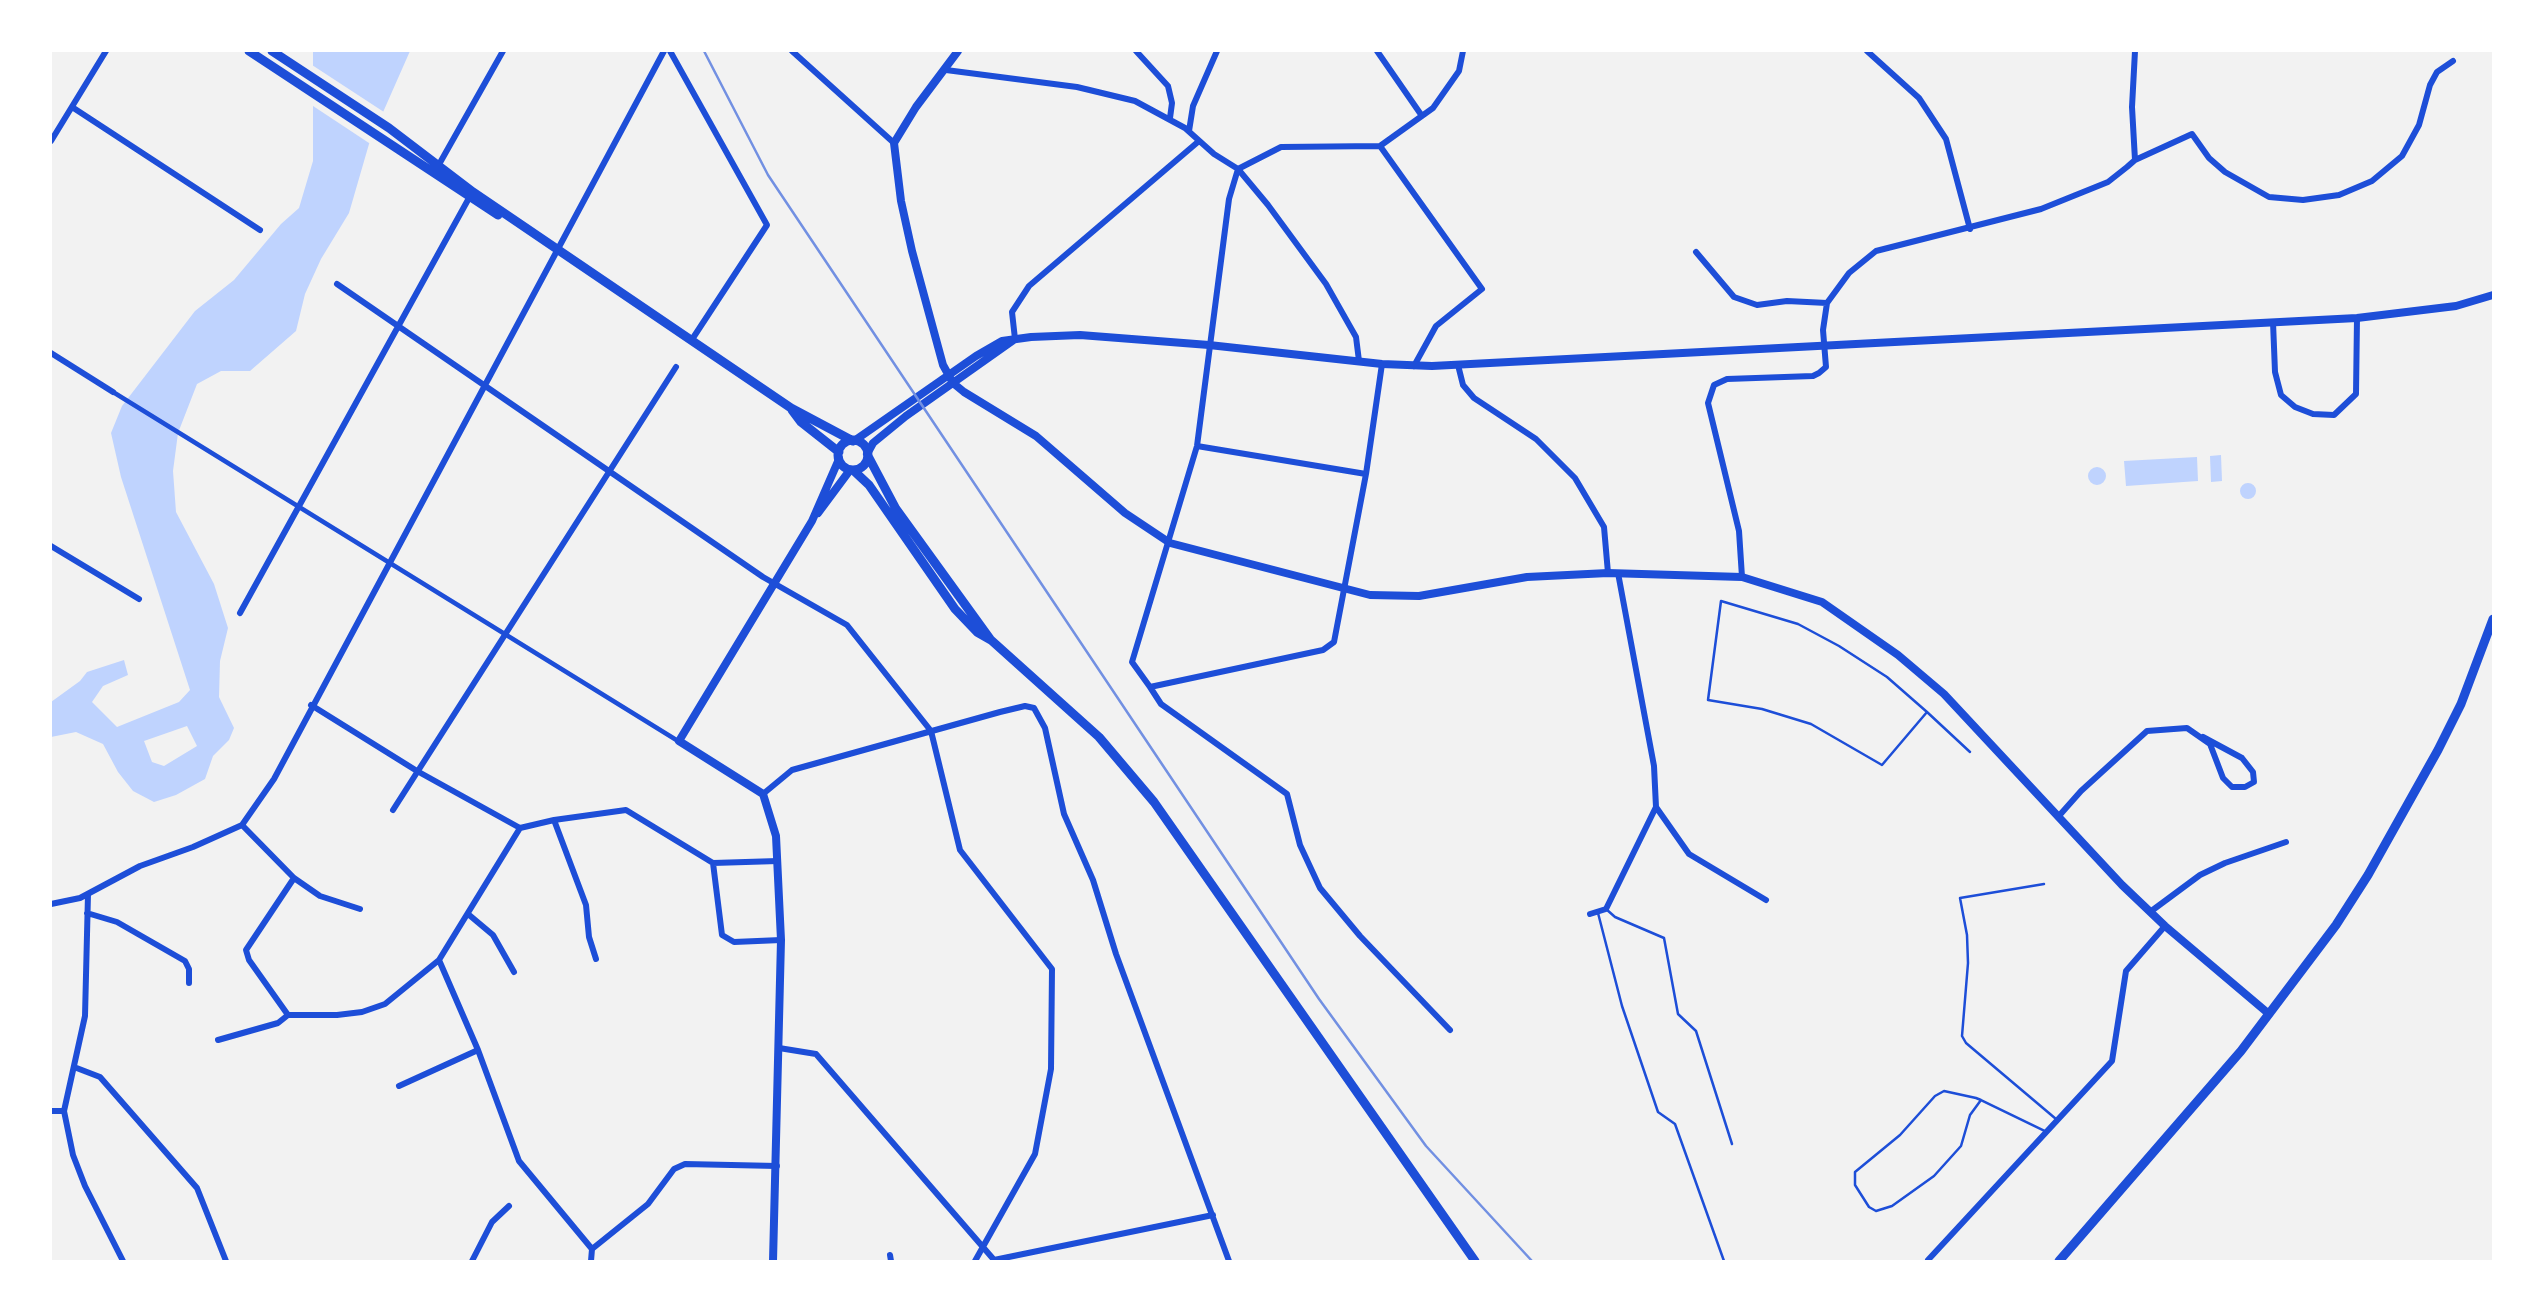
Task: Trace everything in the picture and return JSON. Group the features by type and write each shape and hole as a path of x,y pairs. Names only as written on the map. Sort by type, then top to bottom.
{"main road":[{"path":"249,51 469,198 556,249"},
{"path":"272,51 389,128 556,249 791,408 865,447 896,509 991,640 1099,737 1154,802 1475,1261"},
{"path":"791,408 802,422 869,485 955,609 977,632 991,640"},
{"path":"839,456 844,444 854,441"},
{"path":"852,470 861,467 867,455"},
{"path":"2059,1261 2269,1014 2336,925 2416,791 2461,704 2493,619"}],"street":[{"path":"51,141 106,51"},
{"path":"432,174 503,51"},
{"path":"51,904 88,894 140,866 193,847 242,825 274,779 311,705 391,565 556,249 664,51"},
{"path":"670,51 767,225 691,341"},
{"path":"792,51 894,143"},
{"path":"958,51 916,107 894,143 901,201 912,251 950,379 1036,436 1125,513 1170,543 1370,595 1419,596 1527,577 1613,573 1742,577 1822,602 1898,655 1980,730 2058,817 2150,912 2269,1014"},
{"path":"1136,51 1168,86 1172,103 1170,118"},
{"path":"1189,131 1193,106 1217,51"},
{"path":"1377,51 1422,116"},
{"path":"1450,1030 1360,936 1321,888 1300,845 1287,794 1161,704 1132,662 1197,446 1229,199 1238,169 1282,147 1380,146 1433,108 1459,71 1462,51"},
{"path":"1867,51 1919,98 1946,139 1970,229"},
{"path":"2134,160 2132,107 2135,51"},
{"path":"1742,577 1739,531 1709,403 1714,385 1727,379 1813,376 1826,367 1823,330 1827,303 1849,273 1876,251 1970,229 2087,191 2108,182 2134,160 2192,134 2209,158 2225,172 2269,197 2303,200 2339,195 2372,181 2402,156 2420,125 2433,79 2452,61"},
{"path":"946,70 1077,87 1135,101 1170,118 1189,131 1238,169 1326,284 1356,337 1359,361"},
{"path":"72,107 260,230"},
{"path":"1015,339 1013,312 1029,286 1199,141"},
{"path":"1380,146 1482,289 1436,326 1414,366"},
{"path":"240,613 469,198"},
{"path":"1696,253 1734,297 1758,305 1787,301 1827,303"},
{"path":"337,284 774,583 847,625 931,731 960,849 1052,968 1051,1069 1035,1154 975,1261"},
{"path":"854,441 1015,339 1056,335 1209,345 1382,364 1458,365 2357,318 2456,306 2493,295"},
{"path":"2273,322 2275,372 2281,395 2295,407 2313,414 2334,415 2356,394 2357,318"},
{"path":"51,352 763,794 771,814 778,861 781,940 777,1166 772,1261"},
{"path":"1150,687 1328,648 1337,639 1382,364"},
{"path":"1458,365 1463,385 1474,398 1536,439 1575,478 1604,527 1654,766 1657,807 1689,854 1766,900"},
{"path":"393,810 676,366"},
{"path":"867,455 873,443 950,379"},
{"path":"1197,446 1366,474"},
{"path":"812,521 839,456"},
{"path":"679,741 812,521 852,470"},
{"path":"51,546 139,599"},
{"path":"311,705 417,771 520,828 554,820 626,810 713,863 778,861"},
{"path":"763,794 792,770 1000,712 1025,706 1034,708 1041,717 1056,771 1064,814 1093,880 1116,954 1229,1261"},
{"path":"2058,817 2081,790 2147,731 2187,728 2242,758 2253,772 2254,782 2245,787 2232,788 2223,778 2210,744 2203,737"},
{"path":"1594,913 1606,909 1657,807"},
{"path":"554,820 586,905 589,937 596,959"},
{"path":"242,825 294,878 320,896 360,909"},
{"path":"218,1041 278,1023 288,1014 337,1015 362,1012 384,1004 439,960 520,828"},
{"path":"2150,912 2200,875 2225,863 2286,842"},
{"path":"713,863 722,935 734,942 781,940"},
{"path":"288,1014 249,960 246,950 294,878"},
{"path":"88,894 85,1016 64,1111 73,1156 123,1261"},
{"path":"87,913 117,922 185,961 189,969 189,983"},
{"path":"468,915 493,935 514,972"},
{"path":"1928,1260 2112,1061 2126,971 2165,926"},
{"path":"439,960 478,1050 519,1161 592,1250 591,1261"},
{"path":"779,1048 816,1054 994,1261 1213,1215"},
{"path":"400,1086 478,1050"},
{"path":"74,1067 100,1077 197,1188 226,1261"},
{"path":"51,1111 64,1111"},
{"path":"592,1250 648,1204 674,1169 685,1164 777,1166"},
{"path":"472,1261 492,1222 509,1206"}],"lane":[{"path":"1927,712 1882,765 1811,724 1762,709 1708,700 1721,601 1788,621 1839,646 1887,677 1927,712 1970,752"},
{"path":"2043,884 1960,898 1968,949 1962,1036 1966,1043 2059,1121"},
{"path":"1606,909 1615,917 1664,937 1678,1014 1696,1031 1732,1144"},
{"path":"1594,913 1658,1112 1675,1124 1724,1261"},
{"path":"1981,1100 1970,1115 1961,1146 1934,1176 1892,1206 1876,1211 1869,1206 1855,1185 1855,1172 1900,1135 1935,1096 1944,1091 1981,1100 2048,1132"}],"water":[{"path":"313,51 410,51 369,144 349,213 321,259 305,294 296,331 250,371 221,371 197,384 178,433 173,471 176,512 214,584 228,628 220,661 219,697 234,728 229,740 213,756 205,779 176,795 154,802 133,791 118,772 103,744 76,732 51,737 51,702 80,681 87,672 124,660 128,675 103,686 92,702 117,727 179,702 190,690 121,477 111,433 122,406 195,311 234,280 281,224 299,208 313,161","holes":["187,726 197,746 164,766 152,762 144,741"]},
{"path":"2221,455 2222,481 2211,482 2210,456"},
{"path":"2197,457 2198,481 2126,486 2124,461"},
{"path":"2093,467 2101,467 2106,476 2104,483 2093,485 2088,480 2088,472"},
{"path":"2248,483 2256,491 2248,499 2240,491"}],"pier":[{"path":"309,63 387,114 372,145 307,102"}],"railway":[{"path":"704,51 768,175 1319,999 1426,1146 1532,1261"}]}
